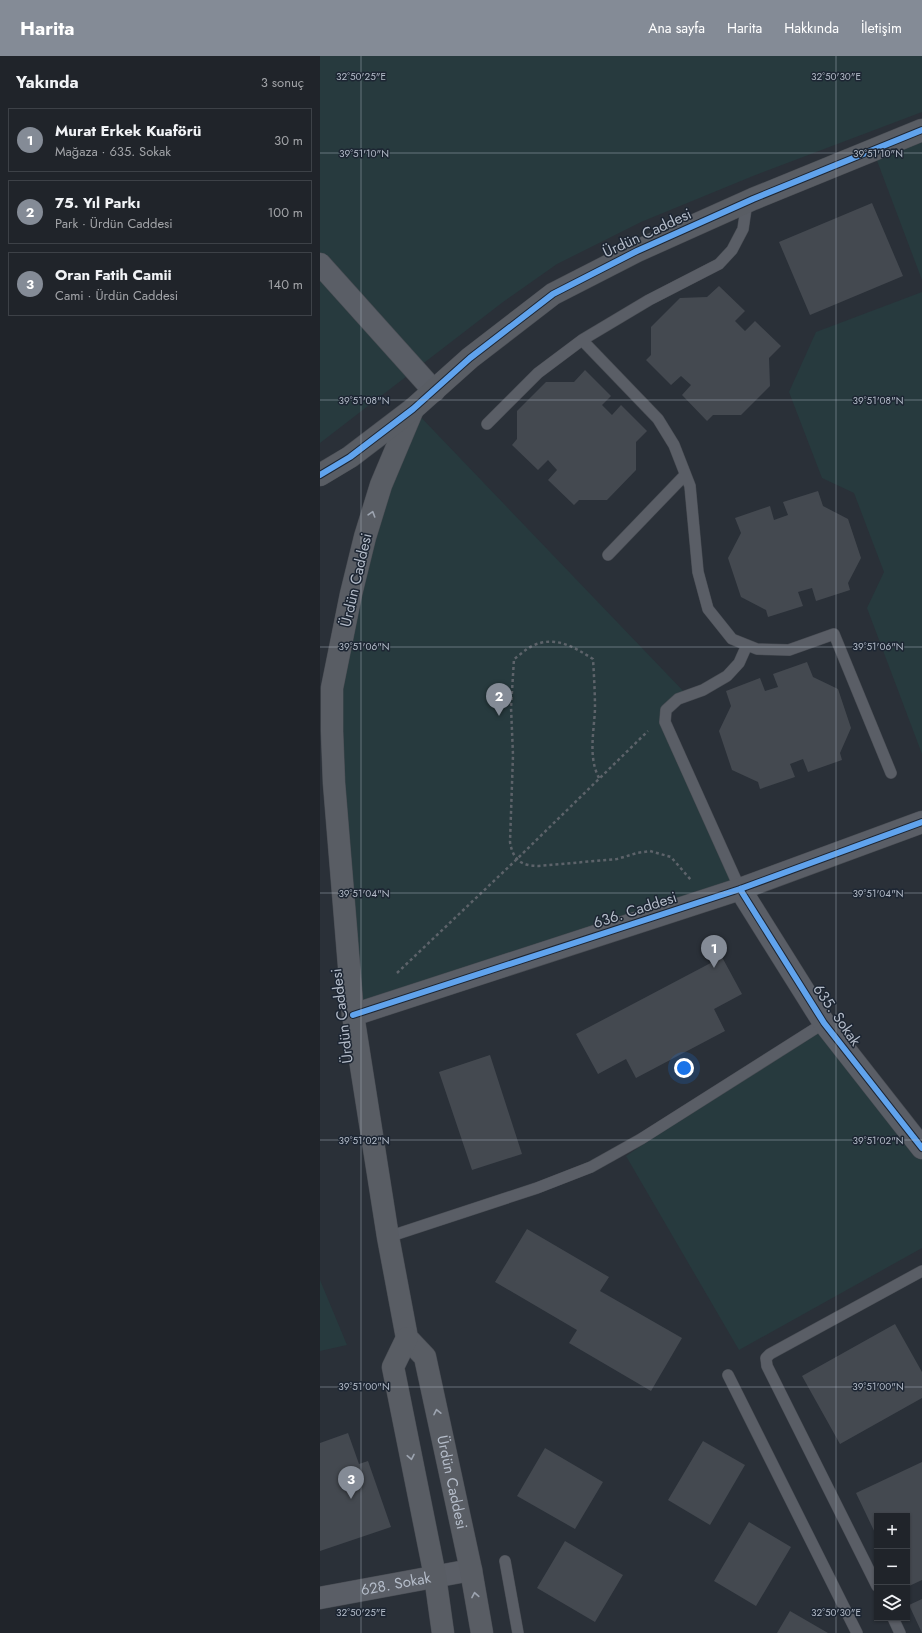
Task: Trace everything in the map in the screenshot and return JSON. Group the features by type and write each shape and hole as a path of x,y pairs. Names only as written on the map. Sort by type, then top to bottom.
{"main road":[{"name":"Ürdün Caddesi","path":"482,1633 471,1570 425,1357 407,1338 388,1237 353,1015 326,683 365,537 381,484 413,409 470,358 553,294 637,250 747,202 922,130"},
{"path":"320,475 350,457 413,409"},
{"path":"407,1338 393,1367 435,1576 444,1633"}],"street":[{"path":"320,264 434,391"},
{"name":"636. Caddesi","path":"353,1015 740,890 922,822"},
{"name":"635. Sokak","path":"740,890 824,1023 922,1148"},
{"name":"628. Sokak","path":"320,1598 471,1570"}],"lane":[{"path":"487,424 538,373 582,340 649,300 719,264 732,250 743,229 747,202"},
{"path":"582,340 658,419 674,445 690,486 698,572 708,609 732,640 757,649 789,650 834,634 890,773"},
{"path":"608,555 686,475"},
{"path":"740,890 665,722 666,710 678,699 703,690 727,676 739,663 747,645"},
{"path":"388,1237 537,1188 591,1167 641,1139 824,1023"},
{"path":"876,1585 767,1366 766,1358 770,1354 922,1271"},
{"path":"728,1375 858,1633"},
{"path":"505,1561 518,1633"},
{"path":"894,1621 900,1633"}],"path":[{"path":"599,778 594,770 592,756 595,707 593,660 575,648 554,641 533,646 514,659 511,707 513,755 510,842 512,853 517,859 527,866 617,859 650,851 661,853 672,857 708,900"},
{"path":"393,977 517,859 646,732 654,726 665,722"}],"green space":[{"path":"320,56 922,56 922,112 753,176 641,222 557,264 503,302 320,443"},
{"path":"922,130 922,280 873,150"},
{"path":"922,292 922,754 867,608 884,572 854,493 822,478 789,392 816,332"},
{"path":"413,409 688,696 678,699 665,722 740,889 353,1015 332,688"},
{"path":"824,1023 922,1148 922,1248 739,1350 626,1156"},
{"path":"320,1280 347,1345 320,1351"}],"building":[{"path":"872,203 903,276 810,315 779,242"},
{"path":"719,286 745,311 735,321 745,331 755,321 781,346 769,358 770,386 741,415 713,415 707,421 682,395 691,385 681,376 671,385 646,360 651,355 651,327 680,298 707,297"},
{"path":"585,370 611,396 602,405 612,415 621,405 647,431 636,442 636,470 607,500 579,500 574,505 548,480 557,470 548,460 538,470 512,445 517,439 517,411 546,382 574,382"},
{"path":"818,491 823,506 848,519 861,558 848,583 850,590 816,601 812,588 798,592 803,606 768,617 766,610 741,597 728,558 741,533 735,518 770,506 774,520 788,515 783,502"},
{"path":"807,662 813,677 838,689 851,728 840,753 842,760 808,772 803,759 790,764 795,777 760,789 758,782 732,770 719,731 731,706 726,691 760,678 765,691 778,687 773,674"},
{"path":"722,957 742,994 714,1009 725,1031 636,1078 626,1059 598,1074 576,1034"},
{"path":"490,1055 522,1154 472,1170 439,1072"},
{"path":"527,1229 609,1277 600,1291 682,1338 651,1391 569,1343 577,1330 495,1282"},
{"path":"895,1324 922,1372 922,1398 840,1444 802,1376"},
{"path":"348,1433 359,1464 368,1461 391,1527 320,1551 320,1443"},
{"path":"703,1441 745,1465 710,1525 668,1500"},
{"path":"545,1448 603,1482 575,1529 517,1496"},
{"path":"922,1462 922,1580 910,1586 910,1513 874,1513 874,1531 856,1493"},
{"path":"749,1522 791,1547 756,1606 714,1581"},
{"path":"565,1541 623,1575 595,1622 537,1588"},
{"path":"922,1599 922,1633 910,1607 910,1605"},
{"path":"790,1611 828,1633 777,1633"}],"cycle path":[{"path":"320,475 350,457 413,409 470,358 553,294 637,251 753,199 922,130"},
{"path":"353,1015 740,889 922,822"},
{"path":"740,889 824,1023 922,1148"}],"place":[{"name":"75. Yıl Parkı","path":"499,716"},
{"name":"Murat Erkek Kuaförü","path":"714,968"},
{"name":"Oran Fatih Camii","path":"351,1499"}]}
